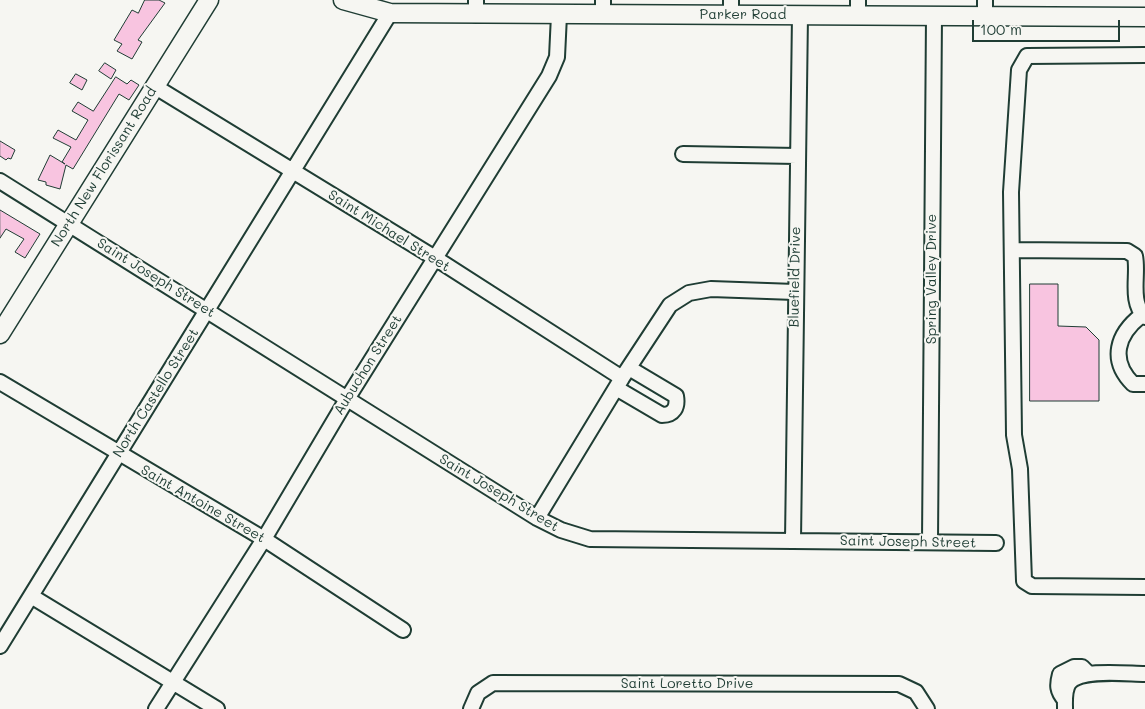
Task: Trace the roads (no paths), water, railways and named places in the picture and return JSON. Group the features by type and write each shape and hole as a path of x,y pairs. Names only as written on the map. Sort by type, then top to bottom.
{"main road":[{"name":"North New Florissant Road","path":"0,334 209,0"},
{"name":"Parker Road","path":"343,0 369,9 390,13 476,7 559,15 603,7 731,7 800,15 858,8 934,16 985,8 1145,18"}],"street":[{"name":"North Castello Street","path":"0,646 390,13"},
{"name":"Aubuchon Street","path":"156,709 264,539 347,399 549,76 557,56 559,15"},
{"name":"Bluefield Drive","path":"793,540 800,15"},
{"name":"Spring Valley Drive","path":"930,541 934,16"},
{"path":"1145,55 1033,54 1027,56 1019,70 1012,192 1014,435 1020,469 1024,581 1032,586 1145,587"},
{"name":"Saint Michael Street","path":"154,86 435,258 623,378"},
{"path":"683,154 797,156"},
{"name":"Saint Joseph Street","path":"0,181 538,518 561,530 590,539 996,543"},
{"path":"1013,250 1127,251 1134,256 1136,261 1136,297 1144,316 1126,329 1119,348 1120,368 1133,384 1145,384"},
{"path":"538,518 670,305 689,293 711,289 795,292"},
{"name":"Saint Antoine Street","path":"0,382 118,454 264,539 404,630"},
{"path":"31,596 217,709"},
{"path":"1065,705 1057,685 1060,674 1074,667 1082,667 1088,674"},
{"path":"1065,705 1070,682 1088,674 1145,674"},
{"name":"Saint Loretto Drive","path":"471,709 478,693 492,683 899,684 916,692 927,709"}]}
